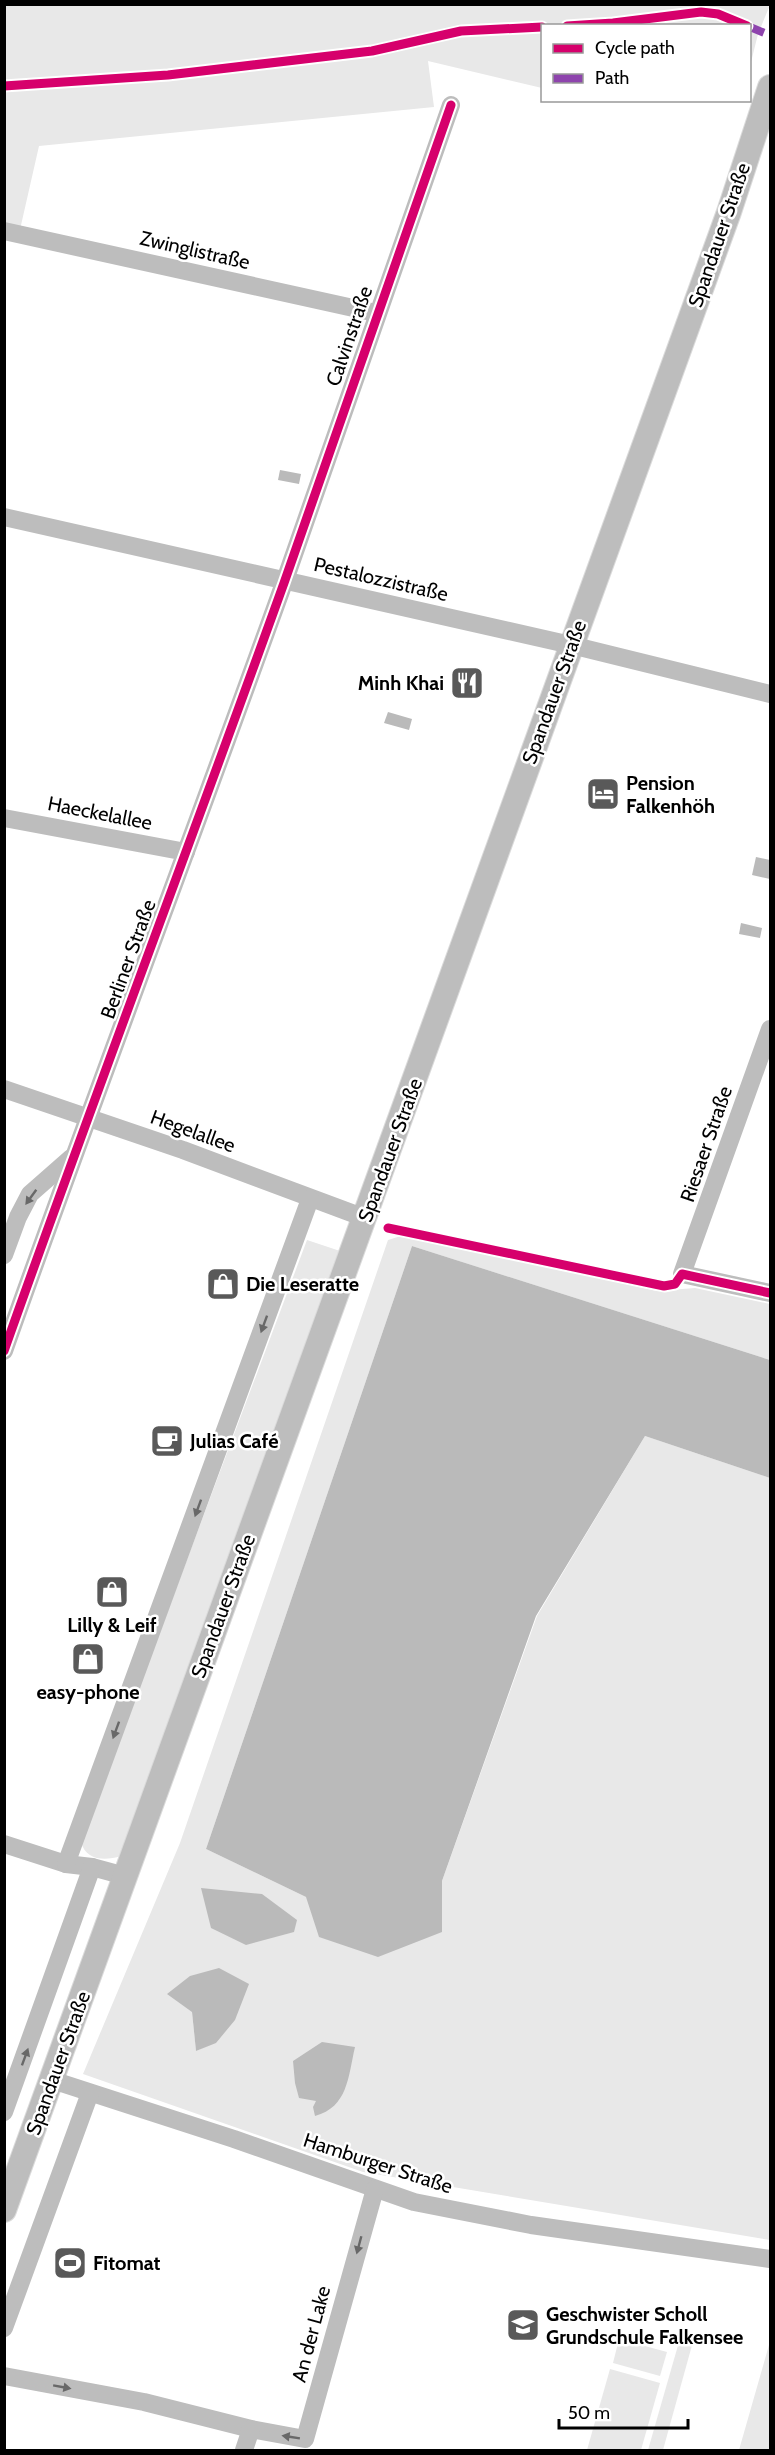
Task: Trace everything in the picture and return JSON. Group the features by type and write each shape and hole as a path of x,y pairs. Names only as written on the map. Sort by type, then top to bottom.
{"main road":[{"name":"Spandauer Straße","path":"4,2210 729,212 771,87"}],"street":[{"name":"Calvinstraße","path":"285,580 450,105"},
{"name":"Zwinglistraße","path":"4,231 376,313"},
{"name":"Pestalozzistraße","path":"4,517 571,645 771,693"},
{"name":"Berliner Straße","path":"4,1351 285,580"},
{"name":"Haeckelallee","path":"4,818 186,852"},
{"name":"Riesaer Straße","path":"771,1029 682,1274 771,1293"},
{"name":"Hegelallee","path":"4,1089 211,1160 309,1199 365,1218"},
{"name":"Berliner Straße","path":"4,1256 18,1217 30,1194 73,1157"},
{"path":"66,1864 309,1199"},
{"path":"4,1844 66,1864 92,1867 125,1876"},
{"name":"Spandauer Straße","path":"4,2112 92,1867"},
{"name":"Hamburger Straße","path":"52,2080 234,2139 414,2202 508,2221 771,2259"},
{"name":"Spandauer Straße","path":"4,2328 90,2093"},
{"name":"An der Lake","path":"4,2376 144,2402 251,2429 305,2439 375,2189"},
{"path":"244,2451 251,2429"}],"shaded area":[{"path":"770,4 758,34 751,62 751,24 541,24 541,88 428,61 434,107 39,146 19,234 5,231 4,5"},
{"path":"280,470 301,474 299,484 278,480"},
{"path":"388,712 412,719 409,730 384,723"},
{"path":"756,857 770,860 770,879 752,875"},
{"path":"741,923 762,928 760,938 739,934"},
{"path":"404,1235 657,1291 695,1288 770,1304 770,1360 412,1246 206,1849 306,1897 442,1932 442,1881 537,1616 645,1436 770,1478 770,2240 363,2172 83,2074 180,1843 388,1240","holes":["192,2012 216,2042 196,2051"]},
{"path":"307,1240 340,1251 121,1856 109,1859 97,1858 87,1853 81,1842"},
{"path":"412,1246 770,1360 770,1478 645,1436 536,1616 442,1881 442,1932 378,1957 319,1937 306,1897 206,1849"},
{"path":"201,1888 262,1894 297,1920 294,1932 246,1945 211,1928"},
{"path":"219,1968 249,1984 235,2020 216,2043 196,2051 192,2012 167,1994 190,1976"},
{"path":"322,2042 355,2047 348,2080 340,2098 326,2112 315,2116 313,2107 316,2101 299,2098 293,2061"},
{"path":"681,2335 694,2338 663,2450 648,2450"},
{"path":"770,2338 770,2450 739,2450 769,2345"},
{"path":"619,2339 667,2352 660,2376 613,2363"},
{"path":"610,2369 660,2383 641,2450 587,2450"}],"marked path":[{"path":"751,27 767,34"}],"cycle path":[{"path":"598,24 701,12 718,14 742,24"},
{"path":"4,86 168,75 372,51 461,31 541,27"},
{"path":"4,1351 284,583 451,105"},
{"path":"388,1228 664,1286 675,1284 682,1274 770,1293"}],"place":[{"name":"Minh Khai","path":"467,683"},
{"name":"Pension Falkenhöh","path":"603,794"},
{"name":"Die Leseratte","path":"223,1284"},
{"name":"Julias Café","path":"167,1441"},
{"name":"Lilly & Leif","path":"112,1592"},
{"name":"easy-phone","path":"88,1659"},
{"name":"Fitomat","path":"70,2263"},
{"name":"Geschwister Scholl Grundschule Falkensee","path":"523,2325"}]}
